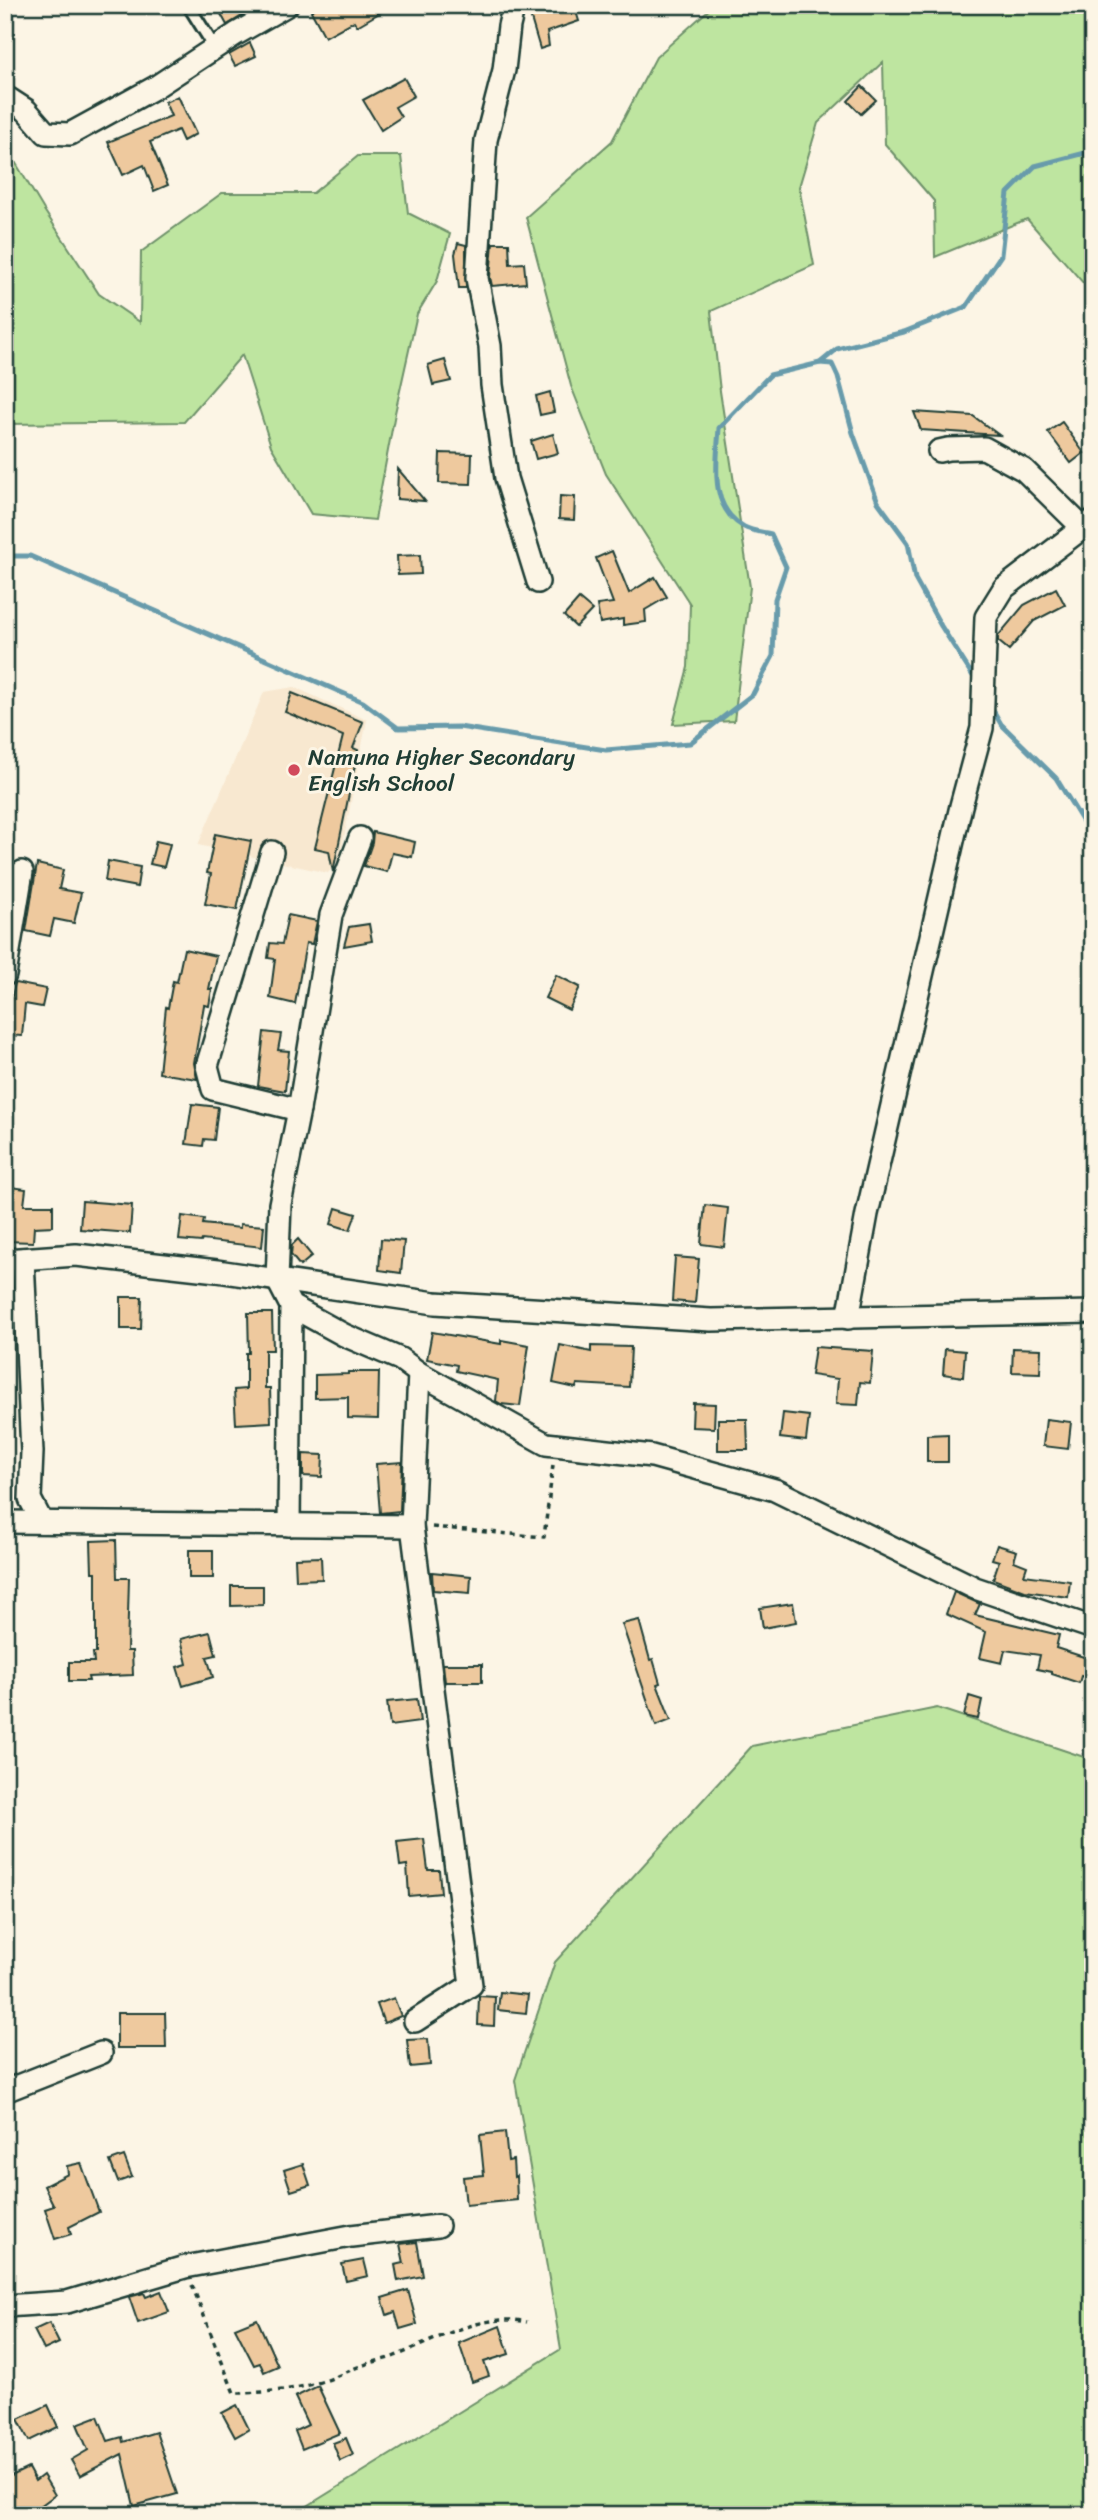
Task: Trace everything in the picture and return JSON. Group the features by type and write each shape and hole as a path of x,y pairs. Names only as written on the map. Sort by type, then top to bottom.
{"street":[{"path":"5,101 9,99 26,110 46,133 70,134 155,88 287,5"},
{"path":"514,5 504,70 486,140 477,278 491,346 499,443 506,478 538,582"},
{"path":"848,1318 867,1214 961,806 982,728 986,617 1004,588 1088,524 1024,470 984,448 939,451"},
{"path":"289,1525 291,1306 277,1279 280,1204 299,1111 331,915 360,838"},
{"path":"272,852 207,1066 214,1089 299,1111"},
{"path":"5,975 22,872"},
{"path":"42,1522 30,1499 32,1452 14,1259 76,1255 277,1279 435,1303 711,1320 1093,1312"},
{"path":"291,1306 344,1335 400,1359 419,1373 546,1444 652,1456 775,1490 975,1588 1093,1628"},
{"path":"415,2021 471,1985 412,1525 419,1373"},
{"path":"5,1522 412,1525"},
{"path":"5,2091 101,2053"},
{"path":"5,2306 67,2302 185,2267 351,2236 438,2226"}],"lane":[{"path":"188,5 215,48"}],"path":[{"path":"412,1525 544,1537 555,1446"},
{"path":"185,2267 234,2393 264,2393 326,2381 488,2321 510,2318 527,2322"}],"shaded area":[{"name":"Namuna Higher Secondary English School","path":"294,687 367,720 340,858 328,873 198,845 264,692"}],"green space":[{"path":"714,5 1093,5 1093,287 1084,284 1027,219 935,257 934,201 885,144 883,62 818,123 799,187 814,265 711,311 720,391 750,587 734,721 673,724 688,667 690,604 606,474 571,386 526,217 612,141 656,57"},
{"path":"5,145 99,294 140,322 141,252 222,193 313,193 358,156 401,156 408,213 450,234 437,281 417,314 375,520 311,514 271,446 242,355 184,422 5,424"},
{"path":"937,1708 1093,1760 1093,2515 293,2515 561,2349 515,2080 555,1962 752,1746"}],"building":[{"path":"216,5 260,5 227,25"},
{"path":"321,5 393,5 357,26 354,21 325,37 311,11"},
{"path":"527,5 542,5 543,14 574,5 579,21 547,32 549,46 540,49"},
{"path":"250,43 256,56 235,66 229,55"},
{"path":"404,78 414,96 395,107 401,117 381,130 363,100"},
{"path":"862,86 876,100 861,114 848,101"},
{"path":"178,96 196,134 183,141 178,130 150,142 168,185 154,191 144,165 123,175 108,142 171,116 165,102"},
{"path":"458,243 466,245 466,288 459,288 455,254"},
{"path":"493,243 509,243 510,264 524,263 526,283 492,286 490,277"},
{"path":"445,360 451,381 433,385 428,365"},
{"path":"550,392 554,412 540,415 536,396"},
{"path":"914,412 973,416 999,435 921,430"},
{"path":"1062,422 1084,453 1071,463 1048,432"},
{"path":"553,434 558,453 536,459 531,441"},
{"path":"440,453 472,454 471,484 439,483"},
{"path":"398,469 425,501 397,499"},
{"path":"560,496 575,497 574,520 559,519"},
{"path":"612,551 629,593 655,577 667,597 645,610 646,622 623,625 623,619 600,623 597,605 613,603 596,558"},
{"path":"420,555 421,574 398,575 397,556"},
{"path":"1056,588 1065,605 1034,621 1009,650 998,641 998,636 1024,605"},
{"path":"579,599 592,610 576,627 564,616"},
{"path":"292,693 363,722 353,748 358,750 333,872 329,851 315,848 343,736 285,712"},
{"path":"373,832 415,842 412,857 392,853 387,872 364,866"},
{"path":"215,834 251,841 237,910 205,904 211,874 207,873"},
{"path":"156,841 170,844 164,867 150,864"},
{"path":"108,861 140,867 137,887 105,881"},
{"path":"37,864 63,870 59,889 81,893 74,923 54,919 50,936 26,931"},
{"path":"288,915 317,921 312,944 306,943 295,1004 270,998 275,959 268,958 270,943 282,944"},
{"path":"369,924 372,941 344,946 349,927"},
{"path":"184,949 216,956 209,989 212,989 209,1006 204,1005 194,1063 197,1079 159,1073 166,1007 168,1008 173,981 177,982"},
{"path":"556,975 580,987 569,1010 545,998"},
{"path":"15,983 46,989 42,1007 25,1004 22,1036 6,1035"},
{"path":"264,1032 281,1034 278,1050 289,1051 285,1091 258,1086"},
{"path":"192,1104 218,1107 214,1140 204,1139 203,1146 186,1144"},
{"path":"11,1187 26,1189 24,1205 53,1205 53,1226 34,1227 33,1242 5,1241 5,1219 8,1219"},
{"path":"82,1201 132,1205 130,1233 80,1229"},
{"path":"705,1205 728,1208 724,1247 701,1244"},
{"path":"336,1208 356,1214 350,1230 331,1224"},
{"path":"182,1216 204,1219 203,1224 240,1228 240,1224 264,1226 262,1247 179,1240"},
{"path":"298,1239 312,1256 300,1266 291,1255 292,1245"},
{"path":"381,1239 404,1241 401,1273 379,1270"},
{"path":"675,1257 699,1259 695,1303 672,1301"},
{"path":"121,1297 142,1297 141,1329 121,1329"},
{"path":"248,1313 272,1313 273,1350 265,1350 265,1388 270,1388 271,1422 236,1424 234,1390 246,1389"},
{"path":"432,1332 501,1344 501,1340 529,1345 520,1406 496,1401 498,1380 456,1371 457,1365 427,1359"},
{"path":"560,1345 591,1352 591,1346 631,1347 629,1387 577,1384 576,1388 553,1383"},
{"path":"815,1347 873,1351 870,1383 860,1382 858,1405 836,1404 838,1379 811,1375"},
{"path":"1013,1348 1041,1349 1040,1373 1012,1372"},
{"path":"945,1349 965,1351 963,1377 943,1374"},
{"path":"379,1372 378,1419 348,1418 348,1397 315,1398 315,1375"},
{"path":"693,1403 715,1404 714,1428 692,1427"},
{"path":"783,1413 809,1416 806,1441 780,1438"},
{"path":"718,1419 747,1419 748,1450 718,1450"},
{"path":"1046,1419 1071,1422 1068,1449 1043,1446"},
{"path":"948,1434 948,1462 927,1462 927,1435"},
{"path":"303,1454 323,1455 322,1477 303,1476"},
{"path":"402,1462 400,1511 380,1513 376,1464"},
{"path":"116,1540 117,1578 129,1578 127,1651 132,1651 133,1675 88,1677 89,1681 69,1681 69,1662 94,1662 93,1653 96,1653 96,1572 92,1572 91,1541"},
{"path":"997,1545 1017,1551 1014,1561 1027,1566 1024,1575 1070,1581 1068,1597 1025,1591 993,1579 999,1561 992,1559"},
{"path":"189,1550 213,1550 213,1578 189,1578"},
{"path":"321,1557 322,1579 296,1580 295,1558"},
{"path":"432,1572 471,1576 470,1593 433,1590"},
{"path":"231,1586 263,1586 263,1605 231,1606"},
{"path":"954,1592 980,1604 975,1615 1059,1635 1056,1648 1093,1660 1093,1679 1081,1676 1079,1683 1037,1669 1040,1655 1005,1650 1002,1663 980,1658 986,1632 946,1614"},
{"path":"793,1603 796,1622 763,1628 760,1608"},
{"path":"639,1620 650,1660 653,1659 660,1683 657,1684 671,1720 656,1726 622,1624"},
{"path":"210,1632 216,1655 207,1657 213,1677 183,1686 177,1667 187,1664 181,1639"},
{"path":"443,1664 482,1664 482,1682 445,1682"},
{"path":"969,1696 982,1700 978,1719 964,1716"},
{"path":"417,1699 420,1722 390,1726 387,1702"},
{"path":"424,1839 428,1870 439,1870 441,1893 409,1896 407,1865 400,1866 397,1842"},
{"path":"500,1992 528,1995 526,2013 498,2010"},
{"path":"479,1996 495,1997 494,2026 478,2025"},
{"path":"394,1998 401,2016 384,2023 377,2004"},
{"path":"117,2013 165,2013 166,2048 117,2048"},
{"path":"428,2039 430,2065 410,2067 407,2040"},
{"path":"505,2132 508,2161 513,2160 514,2177 516,2176 517,2200 466,2205 463,2177 484,2175 480,2135"},
{"path":"124,2156 132,2177 118,2182 110,2161"},
{"path":"81,2163 99,2212 69,2227 71,2234 55,2239 45,2209 54,2206 44,2186 68,2174 67,2166"},
{"path":"303,2164 310,2185 291,2191 284,2170"},
{"path":"417,2242 423,2276 398,2281 395,2265 404,2263 400,2244"},
{"path":"364,2260 368,2276 346,2281 342,2264"},
{"path":"408,2290 417,2324 400,2329 395,2312 387,2315 382,2298"},
{"path":"161,2291 169,2312 138,2323 129,2297 144,2293 146,2297"},
{"path":"257,2319 278,2366 264,2372 260,2363 254,2365 235,2328"},
{"path":"49,2323 59,2343 44,2350 34,2330"},
{"path":"500,2326 509,2354 484,2362 489,2376 472,2382 459,2343"},
{"path":"318,2386 340,2433 302,2449 295,2431 308,2425 295,2397"},
{"path":"48,2405 58,2427 29,2441 18,2419"},
{"path":"237,2405 249,2429 235,2437 222,2413"},
{"path":"98,2416 108,2441 122,2437 123,2442 156,2432 177,2494 134,2506 122,2454 80,2476 71,2460 88,2450 77,2424"},
{"path":"346,2438 353,2455 340,2461 333,2443"},
{"path":"28,2468 35,2481 43,2475 55,2495 28,2515 17,2515 5,2495 5,2479"}],"waterway":[{"path":"5,556 30,556 69,573 363,702 398,728 459,727 606,750 690,743 753,694 773,656 775,599 786,567 771,534 744,527 725,508 717,483 719,428 770,375 820,363 837,349 904,332 966,307 1001,255 1008,193 1035,166 1093,151"},
{"path":"820,363 832,364 878,502 908,543 915,579 976,681"},
{"path":"990,705 1001,724 1056,778 1083,822 1093,825"}],"place":[{"name":"Namuna Higher Secondary English School","path":"294,770"}]}
